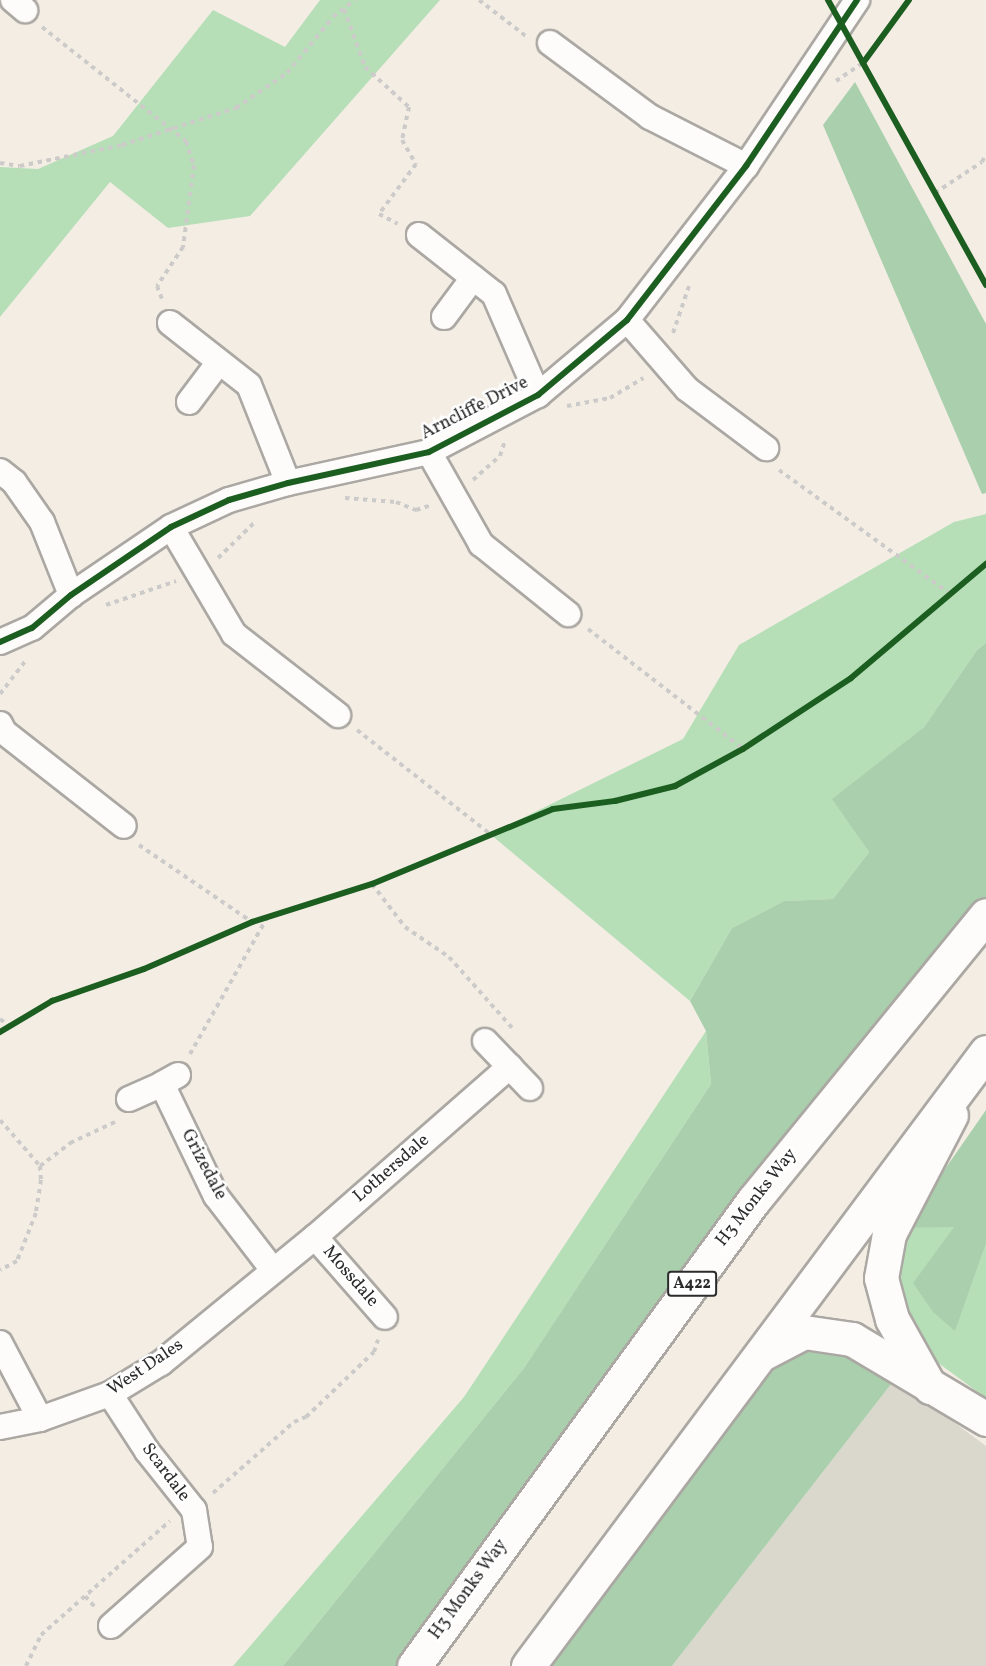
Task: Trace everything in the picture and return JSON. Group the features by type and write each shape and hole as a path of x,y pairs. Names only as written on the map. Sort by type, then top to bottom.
{"main road":[{"name":"H3 Monks Way","path":"414,1666 753,1201 986,915"},
{"path":"528,1666 982,1057"},
{"path":"930,1387 892,1319 881,1278 889,1234 982,1057"},
{"path":"762,1354 804,1332 852,1339 986,1419"}],"street":[{"name":"Arncliffe Drive","path":"0,642 32,628 71,595 171,527 229,500 288,483 429,452 538,395 627,320 746,166 857,0"},
{"path":"550,43 650,117 746,166"},
{"name":"Arncliffe Drive","path":"419,235 494,294 538,395"},
{"path":"444,317 473,278"},
{"path":"627,320 687,388 766,448"},
{"path":"170,323 249,385 288,483"},
{"path":"189,402 219,362"},
{"name":"Arncliffe Drive","path":"429,452 481,544 568,614"},
{"path":"0,471 14,482 42,522 71,595"},
{"path":"171,527 234,634 338,715"},
{"path":"0,724 4,732 124,826"},
{"path":"485,1041 530,1088"},
{"name":"Lothersdale","path":"273,1270 315,1237 510,1066"},
{"path":"129,1100 170,1080"},
{"name":"Grizedale","path":"170,1080 216,1196 273,1270"},
{"name":"Mossdale","path":"315,1237 385,1317"},
{"name":"West Dales","path":"0,1427 40,1419 110,1394 161,1363 273,1270"},
{"path":"0,1343 40,1419"},
{"name":"Scardale","path":"110,1394 191,1507 200,1547 111,1626"}],"path":[{"path":"0,163 20,166 122,145 236,108 262,93 287,73 344,9 355,0"},
{"path":"479,0 542,48 550,43"},
{"path":"19,5 186,141 194,165 183,247 157,286 170,323"},
{"path":"344,9 366,67 409,107 402,140 416,164 379,214 419,235"},
{"path":"840,23 868,73"},
{"path":"863,63 868,56"},
{"path":"935,193 982,162 986,154"},
{"path":"930,183 941,203"},
{"path":"766,448 767,461 949,593"},
{"path":"940,600 958,585"},
{"path":"568,614 685,700 743,749"},
{"path":"338,715 490,834"},
{"path":"733,754 753,742"},
{"path":"124,826 132,840 252,922"},
{"path":"479,839 500,830"},
{"path":"361,887 382,879"},
{"path":"372,884 405,927 449,957 528,1046 510,1066"},
{"path":"241,927 278,914"},
{"path":"170,1080 267,918"},
{"path":"0,1019 8,1025"},
{"path":"0,1032 16,1020"},
{"path":"40,1166 70,1143 131,1114 129,1100"},
{"path":"0,1120 40,1166 36,1213 17,1261 0,1270"},
{"path":"26,1666 41,1635 294,1422 306,1417 374,1352 385,1317"}],"shaded area":[{"path":"895,1379 986,1446 986,1666 672,1666"}],"green space":[{"path":"320,0 440,0 250,216 168,228 110,182 0,317 0,167 38,169 113,136 213,10 285,47"},
{"path":"855,82 986,324 986,493 982,494 823,125"},
{"path":"986,514 986,643 977,650 924,727 833,799 869,852 833,899 784,901 732,928 690,1001 490,834 683,739 739,645 954,522"},
{"path":"986,643 986,915 414,1666 283,1666 524,1368 711,1084 706,1031 690,1001 732,928 784,901 833,899 869,852 832,799 924,727 977,650"},
{"path":"706,1031 711,1084 524,1368 283,1666 233,1666 464,1397"},
{"path":"986,1110 986,1244 955,1331 933,1312 913,1283 954,1227 904,1228"},
{"path":"954,1226 955,1330 986,1244 986,1398 930,1357 908,1328 894,1258 904,1228"},
{"path":"840,1343 895,1379 672,1666 532,1666 755,1381 786,1352"}],"cycle path":[{"path":"828,0 986,285"},
{"path":"0,642 32,628 71,595 171,527 229,500 288,483 429,452 538,395 627,320 746,166 857,0"},
{"path":"863,63 909,0"},
{"path":"0,1032 52,1001 144,969 252,922 372,884 553,809 615,801 675,786 743,749 851,678 986,564"}]}
